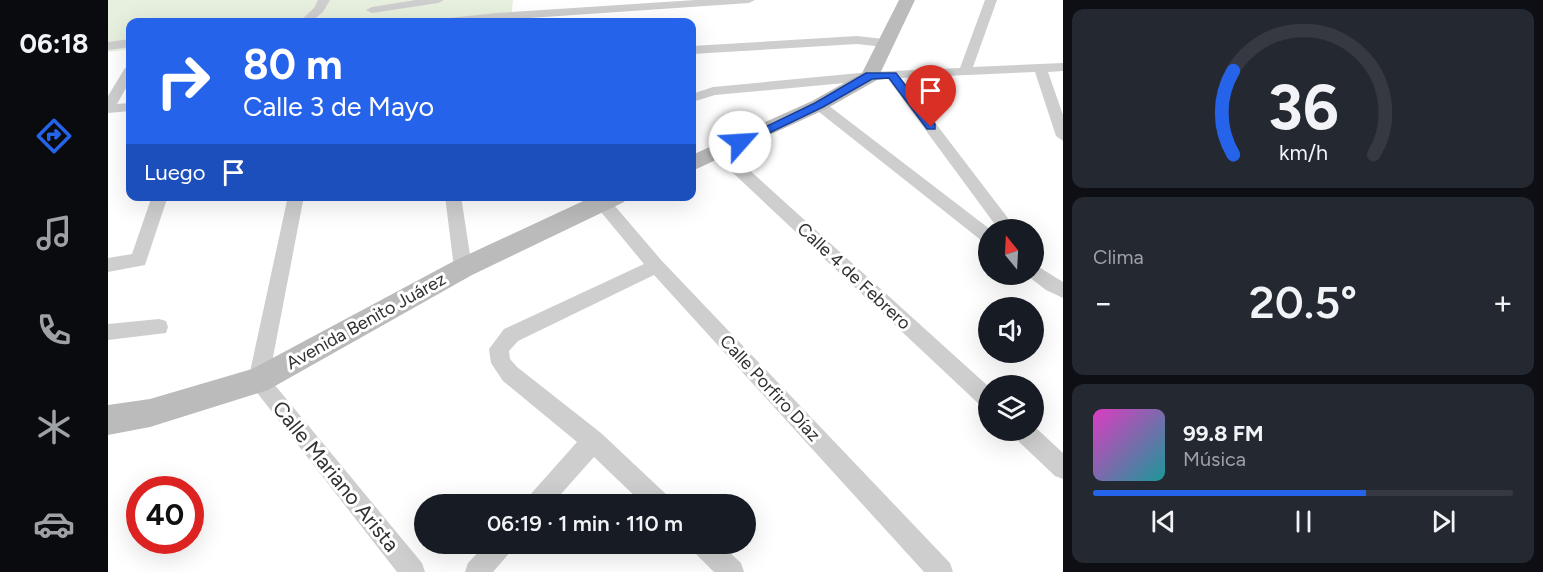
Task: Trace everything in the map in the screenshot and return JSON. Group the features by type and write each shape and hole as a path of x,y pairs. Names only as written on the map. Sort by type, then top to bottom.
{"street":[{"path":"310,18 319,10 324,0"},
{"path":"372,10 438,0"},
{"path":"543,18 749,0"},
{"path":"696,162 819,105 870,76 884,43 907,0"},
{"path":"965,71 992,0"},
{"path":"696,50 857,40 884,43"},
{"path":"108,46 126,44"},
{"path":"1040,67 1063,136"},
{"path":"696,97 713,91 870,76 1063,67"},
{"path":"892,75 1001,219"},
{"path":"108,108 126,78"},
{"path":"819,105 978,228"},
{"path":"108,108 126,107"},
{"name":"Calle 4 de Febrero","path":"720,152 978,390"},
{"path":"108,264 139,260 158,201"},
{"path":"258,381 295,201"},
{"path":"454,201 463,268"},
{"name":"Avenida Benito Juárez","path":"108,420 150,413 258,381 463,268 605,201"},
{"name":"Calle Porfiro Díaz","path":"610,201 656,266 941,572"},
{"path":"649,494 593,441 510,374 501,363 499,349 511,335 656,266"},
{"path":"1044,272 1058,287"},
{"path":"1044,278 1058,287"},
{"path":"108,333 159,327"},
{"name":"Calle Mariano Arista","path":"258,381 413,572"},
{"path":"546,494 593,441"},
{"path":"1034,441 1063,468"},
{"path":"477,572 493,554"},
{"path":"713,554 732,572"}],"green space":[{"path":"108,0 513,0 511,18 126,18 126,50 108,52"}],"route":[{"path":"740,142 819,105 870,76 892,75 931,127"}]}
